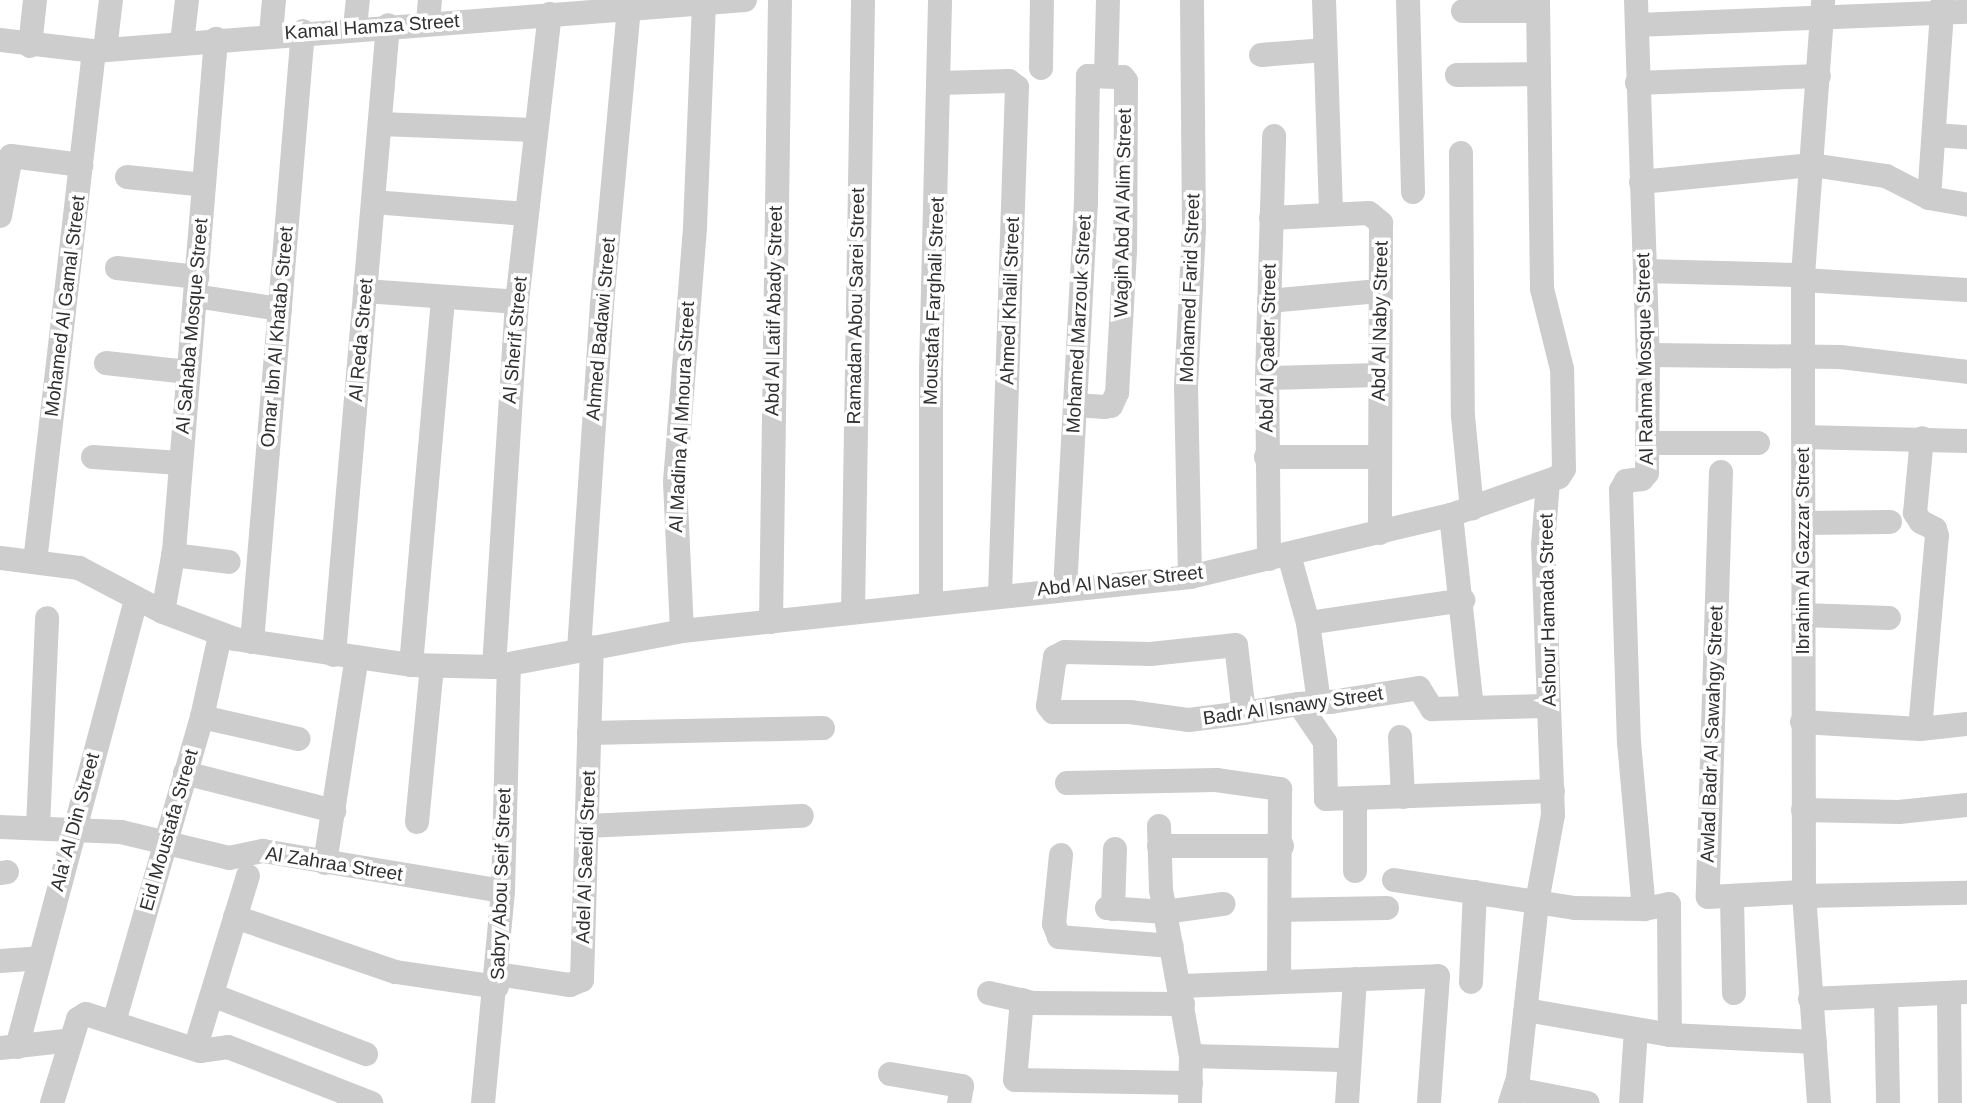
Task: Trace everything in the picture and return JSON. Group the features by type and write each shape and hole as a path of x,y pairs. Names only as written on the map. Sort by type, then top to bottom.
{"street":[{"path":"30,46 35,0"},
{"name":"Mohamed Al Gamal Street","path":"35,562 81,166 111,0"},
{"path":"182,43 187,0"},
{"path":"271,34 274,0"},
{"path":"355,27 358,0"},
{"name":"Kamal Hamza Street","path":"0,40 30,46 100,50 388,25 429,11 518,8 550,14 591,6 629,8 745,0"},
{"name":"Abd Al Latif Abady Street","path":"771,622 780,0"},
{"name":"Ramadan Abou Sarei Street","path":"853,612 863,0"},
{"name":"Moustafa Farghali Street","path":"931,602 931,370 940,0"},
{"path":"1041,68 1042,0"},
{"path":"1106,76 1108,0"},
{"name":"Mohamed Farid Street","path":"1190,577 1186,387 1194,230 1192,0"},
{"path":"1324,0 1331,215"},
{"path":"1408,0 1413,192"},
{"name":"Al Rahma Mosque Street","path":"1636,0 1648,355 1647,443 1645,477 1626,481 1621,490 1629,743 1644,909"},
{"name":"Al Madina Al Mnoura Street","path":"682,631 675,482 695,227 704,3"},
{"path":"1463,11 1538,6"},
{"name":"Ashour Hamada Street","path":"1513,1096 1526,1010 1537,902 1553,815 1543,545 1548,481 1562,475 1564,469 1563,388 1557,341 1542,289 1538,6"},
{"path":"1637,25 1823,7 1951,8 1929,198"},
{"name":"Ibrahim Al Gazzar Street","path":"1819,1103 1804,894 1803,277 1823,7"},
{"name":"Ahmed Badawi Street","path":"585,648 602,304 629,8"},
{"name":"Al Sherif Street","path":"501,666 517,302 534,130 550,14"},
{"name":"Al Reda Street","path":"325,863 334,811 346,656 365,290 388,25"},
{"name":"Omar Ibn Al Khatab Street","path":"252,642 303,31"},
{"name":"Al Sahaba Mosque Street","path":"163,612 173,555 216,39"},
{"path":"1261,55 1325,50"},
{"path":"1457,75 1539,74"},
{"name":"Wagih Abd Al Alim Street","path":"1075,405 1111,406 1117,393 1125,251 1126,81 1106,76"},
{"name":"Mohamed Marzouk Street","path":"1065,589 1088,77 1106,76"},
{"path":"1637,83 1819,76"},
{"name":"Ahmed Khalil Street","path":"940,83 1009,81 1017,87 1000,593"},
{"path":"380,124 534,130"},
{"path":"1936,135 1967,137"},
{"name":"Abd Al Qader Street","path":"1274,136 1266,457 1279,557 1308,623 1309,703"},
{"path":"1461,153 1462,512 1464,600 1472,708"},
{"path":"0,216 11,156 81,166"},
{"path":"1642,182 1812,165 1886,176 1929,198 1967,205"},
{"path":"127,177 204,186"},
{"path":"373,202 526,214"},
{"name":"Abd Al Naby Street","path":"1271,218 1370,213 1379,219 1380,533"},
{"path":"117,268 280,309"},
{"path":"1645,271 1803,277 1967,290"},
{"path":"365,290 517,302"},
{"path":"1269,300 1379,291"},
{"path":"417,822 422,666 443,296"},
{"path":"1648,355 1803,355 1967,372"},
{"path":"106,363 188,372"},
{"path":"1267,378 1379,375"},
{"path":"1803,437 1967,441"},
{"path":"1920,729 1937,536 1935,529 1921,522 1915,513 1922,438"},
{"path":"1647,443 1758,443"},
{"path":"93,457 180,463"},
{"path":"1266,457 1379,457"},
{"name":"Awlad Badr Al Sawahgy Street","path":"1721,472 1708,897 1732,898"},
{"name":"Abd Al Naser Street","path":"682,631 1000,593 1190,577 1462,512 1548,481"},
{"path":"1804,523 1890,522"},
{"path":"173,555 229,562"},
{"path":"0,558 79,568 115,583 136,599 220,636 422,666 501,666 682,631"},
{"name":"Ala' Al Din Street","path":"9,1047 39,958 136,599"},
{"path":"1308,623 1464,600"},
{"path":"1803,615 1889,618"},
{"path":"38,827 47,618"},
{"name":"Eid Moustafa Street","path":"114,1022 202,718 220,636"},
{"name":"Badr Al Isnawy Street","path":"1244,713 1236,645 1150,654 1060,653 1051,682 1048,706 1053,712 1130,712 1181,720 1244,713 1419,688 1432,709 1549,706"},
{"name":"Adel Al Saeidi Street","path":"497,981 570,985 582,980 589,733 585,648"},
{"name":"Sabry Abou Seif Street","path":"483,1103 497,981 503,891 501,666"},
{"path":"1309,703 1325,742 1324,797 1355,799 1553,791"},
{"path":"202,718 299,739"},
{"path":"1802,722 1920,729 1967,724"},
{"path":"589,733 823,728"},
{"path":"1400,737 1404,797"},
{"path":"185,773 334,811"},
{"path":"1067,783 1216,780 1276,786 1283,794 1279,981"},
{"path":"1355,799 1355,871"},
{"path":"1803,810 1899,812 1967,804"},
{"path":"586,826 802,816"},
{"name":"Al Zahraa Street","path":"0,827 73,827 165,840 229,858 263,851 503,891"},
{"path":"1022,1000 1015,1080 1191,1093 1191,1056 1165,912 1159,836 1282,846"},
{"path":"1115,849 1110,908 1165,912 1223,904"},
{"path":"1061,855 1054,924 1059,937 1172,946"},
{"path":"195,1049 248,876"},
{"path":"1394,880 1537,902 1644,909 1669,904 1670,1035"},
{"path":"1471,982 1475,892"},
{"path":"1734,993 1732,898 1804,894 1967,893"},
{"path":"1280,910 1387,908"},
{"path":"235,917 396,972 497,981"},
{"path":"0,961 39,958"},
{"path":"989,993 1022,1000 1182,995 1279,981 1438,976 1429,1103"},
{"path":"1347,1103 1355,979"},
{"path":"1810,999 1958,993 1950,1103"},
{"path":"212,995 366,1054"},
{"path":"1886,996 1888,1103"},
{"path":"1526,1010 1670,1035 1815,1042"},
{"path":"52,1103 81,1015 114,1022 195,1049 228,1047 371,1103"},
{"path":"1631,1103 1636,1030"},
{"path":"9,1047 72,1040"},
{"path":"1191,1056 1349,1060"},
{"path":"890,1074 962,1086 959,1103"},
{"path":"1513,1096 1588,1103"}]}
